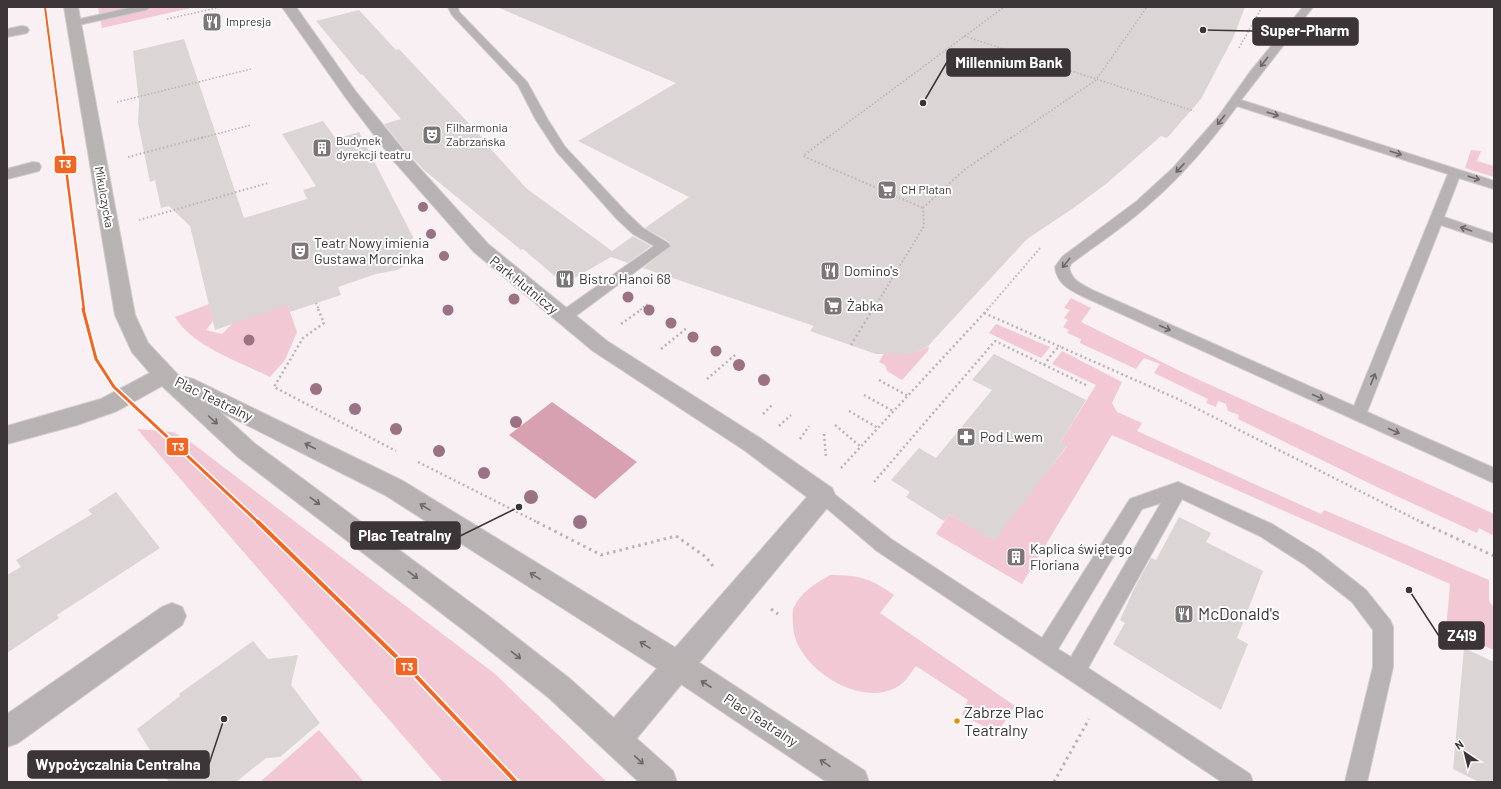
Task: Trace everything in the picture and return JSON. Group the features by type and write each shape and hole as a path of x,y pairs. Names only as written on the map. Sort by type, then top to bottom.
{"main road":[{"name":"Mikulczycka","path":"73,15 125,315 138,348 164,375"},
{"path":"7,435 77,416 109,405 164,375"},
{"name":"Plac Teatralny","path":"164,375 394,488 678,666 854,782"},
{"name":"Plac Teatralny","path":"164,375 246,450 484,629 559,688 662,782"}],"street":[{"name":"Park Hutniczy","path":"289,7 351,95 394,150 480,248 600,346 752,444 823,495"},
{"path":"7,33 22,30"},
{"path":"7,174 33,167"},
{"path":"616,739 823,495"},
{"path":"7,732 172,616"}],"lane":[{"path":"73,15 146,7"},
{"path":"453,7 455,13 523,84 542,120 561,149 622,216 638,231 663,246 564,317"},
{"path":"1308,7 1254,74 1235,102 1206,139 1142,204 1067,260 1062,267 1063,276 1072,285 1087,292 1494,476"},
{"path":"1235,102 1494,185"},
{"path":"1358,415 1455,172"},
{"path":"1437,219 1494,239"},
{"path":"1045,652 1136,504 1178,489 1266,530 1312,560 1359,596 1383,627 1383,667 1356,782"},
{"path":"1075,671 1178,489"},
{"path":"823,495 884,545 1242,782"}],"path":[{"path":"923,208 804,156 1004,7"},
{"path":"923,208 964,170 1096,80 1147,7"},
{"path":"964,36 1191,110"},
{"path":"110,103 251,70"},
{"path":"122,158 251,125"},
{"path":"134,221 268,183"},
{"path":"851,345 924,226 923,208"},
{"path":"316,303 324,323 303,338 274,387 401,454"},
{"path":"616,327 649,303"},
{"path":"984,313 1178,398 1446,535 1494,556"},
{"path":"664,347 688,327"},
{"path":"874,482 995,341 1088,386"},
{"path":"1044,364 1055,350 1061,346"},
{"path":"708,378 736,355"},
{"path":"879,380 908,396"},
{"path":"864,395 894,411"},
{"path":"762,415 773,404"},
{"path":"849,411 878,428"},
{"path":"779,426 791,415"},
{"path":"835,425 861,447"},
{"path":"800,440 808,426"},
{"path":"824,434 825,449"},
{"path":"415,460 601,555 676,536 706,557 716,570"},
{"path":"1054,782 1105,691"}],"shaded area":[{"path":"98,7 195,7 102,28"},
{"path":"1471,150 1481,151 1477,161 1494,166 1494,177 1465,168"},
{"path":"1071,298 1091,308 1081,322 1182,372 1494,514 1494,532 1492,535 1479,528 1477,533 1377,487 1238,419 1239,415 1228,411 1226,404 1218,401 1216,407 1206,403 1208,399 1154,373 1160,364 1144,358 1136,369 1080,343 1081,339 1067,333 1069,330 1063,327 1068,320 1064,318 1070,310 1064,308"},
{"path":"287,303 297,332 285,360 270,377 205,345 183,327 175,317 209,304 213,321 206,330 222,334 232,324"},
{"path":"996,324 1050,347 1041,358 989,333"},
{"path":"929,346 928,351 902,380 887,371 885,365 879,362 886,350 918,352"},
{"path":"1062,351 1122,382 1112,403 1117,412 1142,423 1137,431 1321,514 1324,510 1489,580 1489,601 1494,608 1494,650 1446,630 1450,584 1112,435 1022,584 936,534 949,514 992,539 1067,447 1060,443 1096,385 1052,364"},
{"path":"552,402 637,462 595,499 509,435"},
{"path":"137,429 172,432 188,440 495,674 607,782 443,782"},
{"path":"830,575 857,577 871,581 894,595 880,613 1015,706 997,733 962,715 968,700 916,666 901,685 878,693 861,692 844,686 828,678 814,666 803,653 795,638 793,612 796,604 803,594"},
{"path":"319,730 364,782 260,782"}],"building":[{"name":"CH Platan","path":"497,7 1245,7 1233,38 1201,99 1167,138 1161,136 1106,184 1027,239 928,346 918,352 909,354 876,354 810,331 814,326 643,268 671,246 669,242 645,228 689,197 578,141 676,83"},
{"path":"359,10 396,50 399,49 491,147 490,148 526,188 612,251 633,236 651,246 628,263 611,257 564,284 523,249 521,250 424,170 406,151 384,124 401,119 363,75 360,74 316,21"},
{"path":"184,39 244,218 307,199 303,190 316,186 282,134 323,121 336,139 359,132 413,237 408,264 397,270 376,274 338,287 341,295 290,312 288,305 215,330 190,226 169,206 161,208 155,180 150,182 138,123 139,102 133,51"},
{"path":"994,354 1086,400 1060,443 1067,446 994,541 949,514 944,521 906,497 910,492 891,480 919,448 936,458 992,390 972,380"},
{"path":"116,492 160,548 57,615 59,618 7,653 7,575 21,567 16,560 92,514 88,510"},
{"name":"McDonald's","path":"1179,517 1211,533 1206,542 1263,571 1237,638 1248,644 1221,710 1113,644 1125,623 1120,620 1134,589 1151,558 1156,560"},
{"path":"253,641 268,659 298,655 291,685 320,723 280,757 266,758 236,782 169,782 137,729 180,696 179,694"},
{"path":"1464,648 1494,662 1494,782 1479,782 1453,769"}],"transit line":[{"name":"T3","path":"45,7 84,313 96,359 114,387 280,543 416,676 516,782"}],"place":[{"name":"Impresja","path":"212,22"},
{"name":"Super-Pharm","path":"1203,30"},
{"name":"Millennium Bank","path":"923,103"},
{"name":"Filharmonia Zabrzańska","path":"432,135"},
{"name":"Budynek dyrekcji teatru","path":"322,148"},
{"name":"CH Platan","path":"887,190"},
{"name":"Teatr Nowy imienia Gustawa Morcinka","path":"300,251"},
{"name":"Domino's","path":"830,271"},
{"name":"Bistro Hanoi 68","path":"565,279"},
{"name":"Żabka","path":"833,306"},
{"name":"Pod Lwem","path":"966,437"},
{"name":"Plac Teatralny","path":"519,507"},
{"name":"Kaplica świętego Floriana","path":"1016,557"},
{"name":"Z419","path":"1409,590"},
{"name":"McDonald's","path":"1184,614"},
{"name":"Wypożyczalnia Centralna","path":"224,719"},
{"name":"Zabrze Plac Teatralny","path":"957,721"}]}
